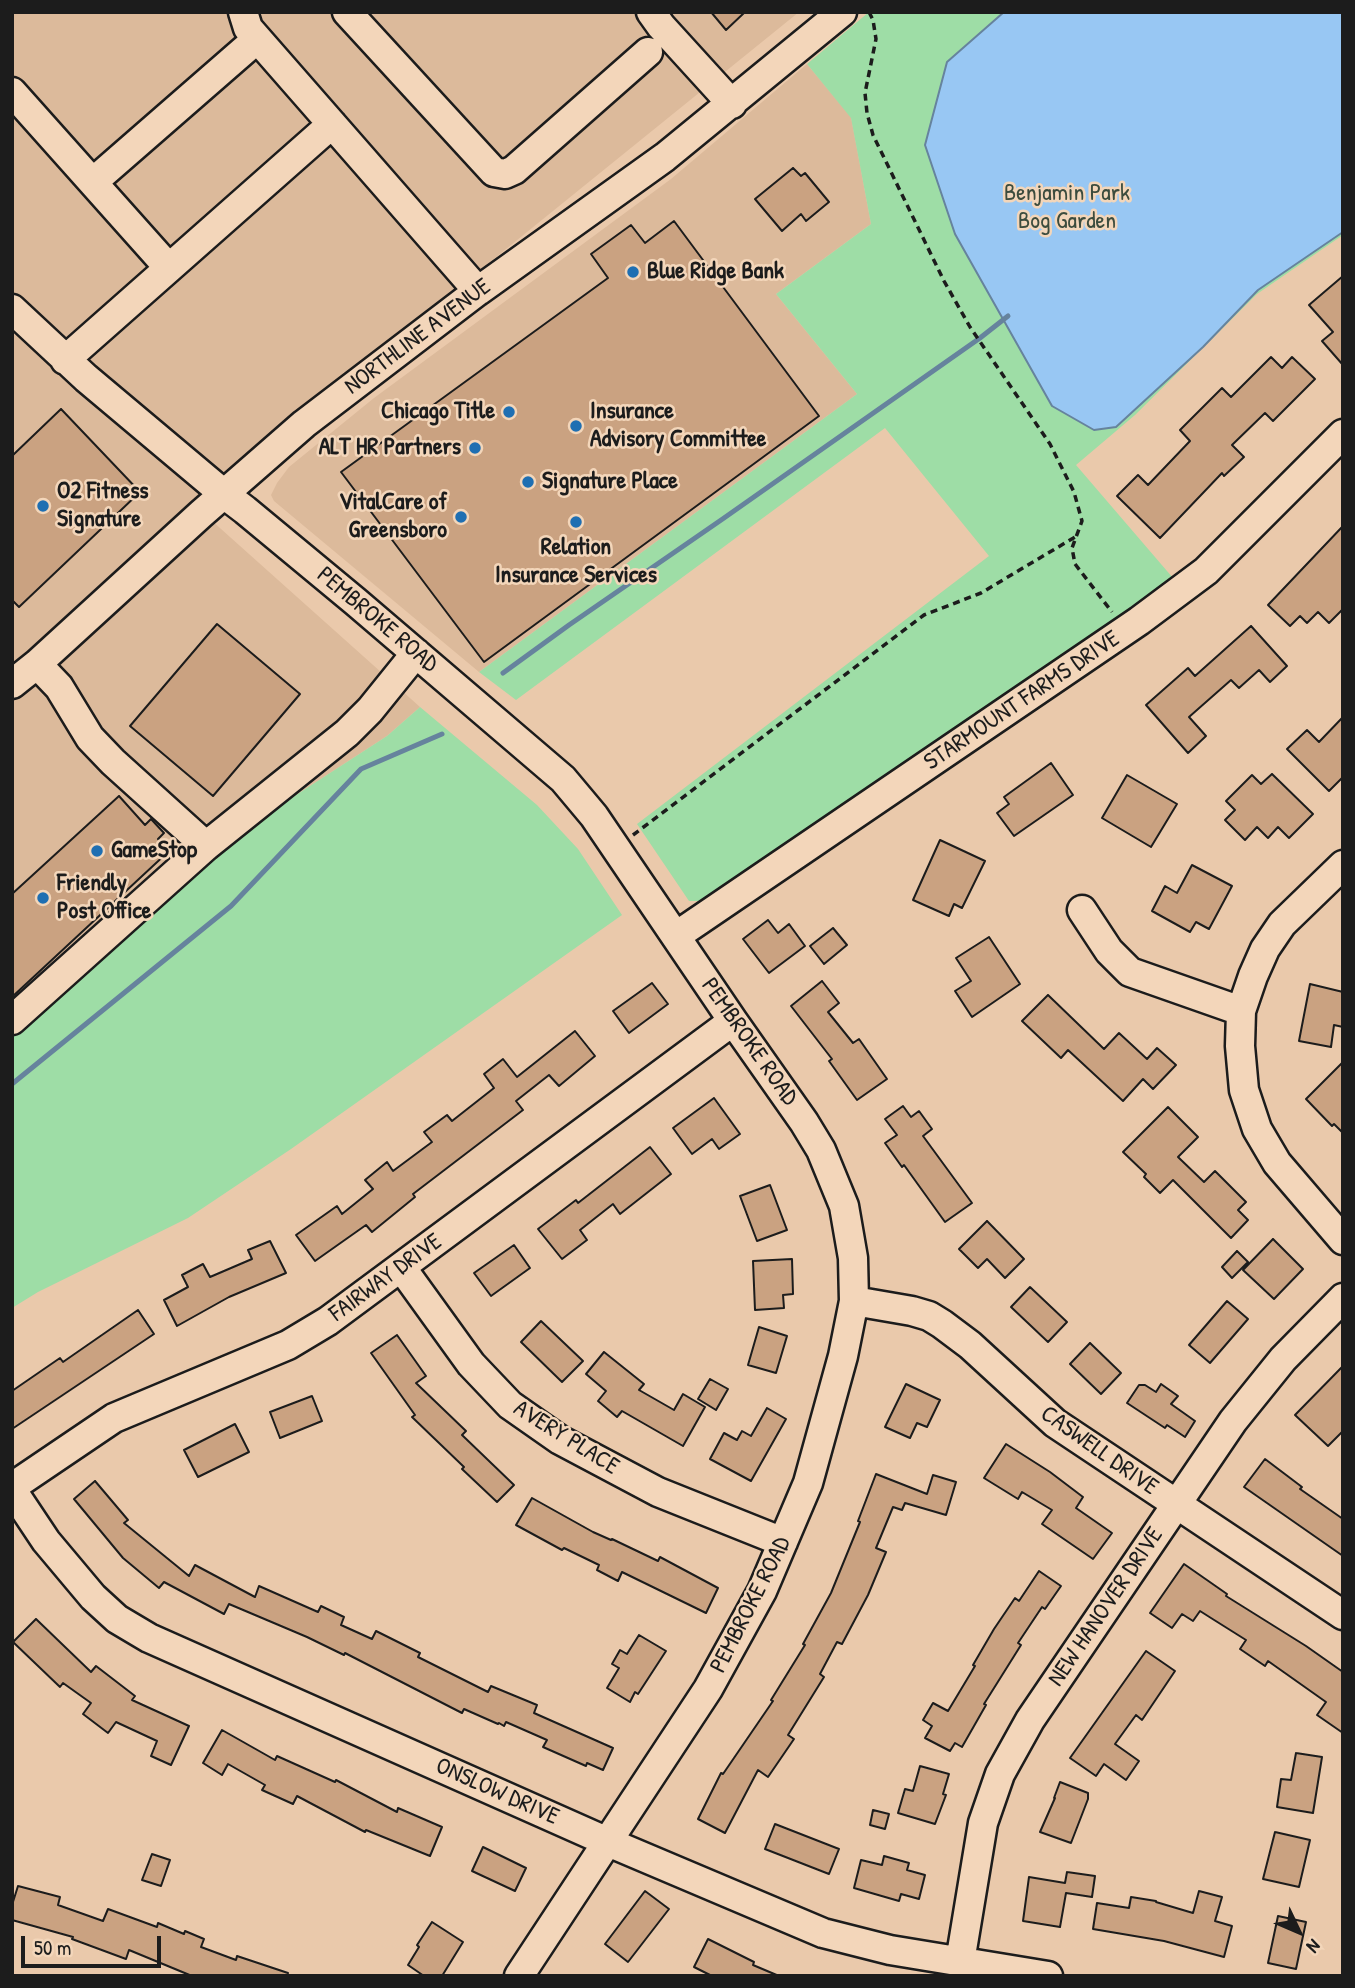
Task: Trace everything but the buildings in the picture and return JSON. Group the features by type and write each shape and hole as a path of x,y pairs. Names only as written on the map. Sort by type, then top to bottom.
{"street":[{"path":"243,12 248,28 257,39 478,291"},
{"path":"347,12 495,172 505,174 514,170 648,52"},
{"path":"651,12 732,104"},
{"name":"NORTHLINE AVENUE","path":"12,684 304,424 478,291 665,157 842,12"},
{"path":"93,182 257,39"},
{"path":"12,92 169,268"},
{"path":"65,360 332,124"},
{"name":"PEMBROKE ROAD","path":"12,309 65,360 563,779 588,807 804,1122 821,1150 844,1206 853,1258 854,1301 836,1381 808,1483 762,1591 708,1689 519,1976"},
{"name":"STARMOUNT FARMS DRIVE","path":"676,936 1125,631 1206,571 1343,435"},
{"path":"12,1020 206,846 347,733 370,710 416,653"},
{"path":"37,664 59,687 90,738 206,846"},
{"path":"1343,865 1282,924 1265,949 1241,1011 1240,1046 1244,1090 1256,1129 1277,1163 1343,1240"},
{"path":"1082,910 1109,951 1130,972 1241,1011"},
{"name":"FAIRWAY DRIVE","path":"12,1489 114,1418 288,1345 328,1321 733,1021"},
{"name":"AVERY PLACE","path":"401,1267 471,1364 510,1405 560,1440 658,1492 783,1542"},
{"name":"NEW HANOVER DRIVE","path":"960,1962 983,1823 1000,1774 1030,1720 1233,1421 1283,1359 1343,1298"},
{"name":"CASWELL DRIVE","path":"854,1301 912,1311 929,1316 942,1324 964,1340 1055,1423 1343,1615"},
{"name":"ONSLOW DRIVE","path":"12,1489 46,1541 93,1597 117,1619 149,1638 608,1842 823,1933 890,1950 1048,1976"}],"path":[{"path":"869,12 876,39 865,93 873,135 963,316 1050,444 1074,492 1082,521 1072,548 1075,564 1125,631"},
{"path":"615,848 924,615 981,593 1076,536"}],"shaded area":[{"path":"12,12 799,12 192,503 420,707 387,736 259,819 12,1035"},
{"path":"807,64 851,117 871,224 776,294 857,394 479,672 274,501 271,495 277,483 289,467 374,398 671,179"}],"green space":[{"name":"Benjamin Park Bog Garden","path":"869,12 1343,12 1343,235 1257,294 1135,415 1076,465 1173,578 1110,627 704,901 689,901 637,824 989,556 885,428 516,700 479,672 857,394 776,294 871,224 851,118 807,64"},
{"path":"420,707 537,805 578,849 622,915 291,1149 188,1218 38,1292 12,1308 12,1035 259,819 387,736"}],"water":[{"path":"1004,12 1343,12 1343,232 1258,290 1203,347 1116,427 1094,430 1052,406 955,234 925,145 947,62"}],"waterway":[{"path":"503,673 1008,316"},
{"path":"12,1084 231,906 361,769 442,734"}],"place":[{"name":"Blue Ridge Bank","path":"633,272"},
{"name":"Chicago Title","path":"509,412"},
{"name":"Insurance Advisory Committee","path":"576,426"},
{"name":"ALT HR Partners","path":"475,448"},
{"name":"Signature Place","path":"528,482"},
{"name":"O2 Fitness Signature","path":"43,506"},
{"name":"VitalCare of Greensboro","path":"461,517"},
{"name":"Relation Insurance Services","path":"576,522"},
{"name":"GameStop","path":"97,851"},
{"name":"Friendly Post Office","path":"43,898"}]}
